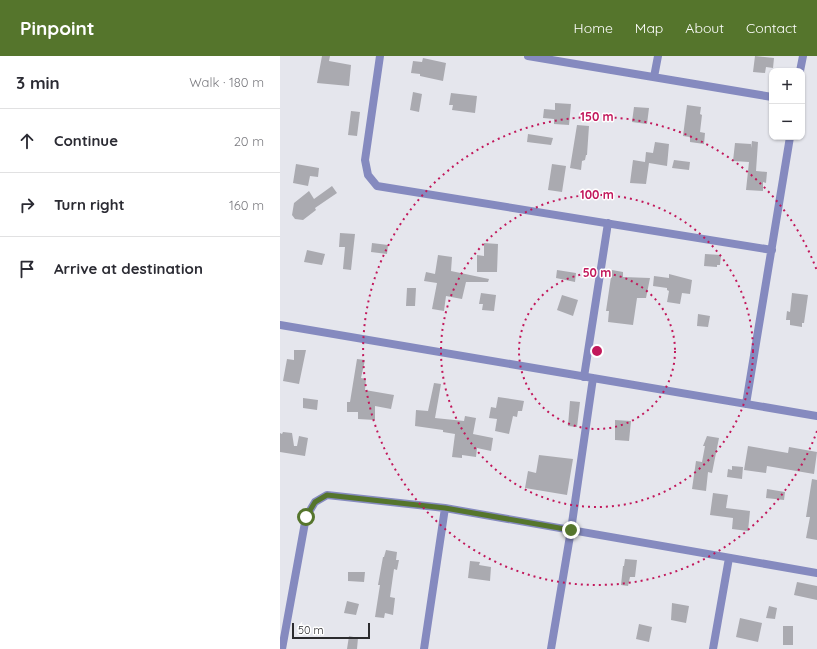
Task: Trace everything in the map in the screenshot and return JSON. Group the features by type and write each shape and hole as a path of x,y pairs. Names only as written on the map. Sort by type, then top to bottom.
{"street":[{"path":"380,56 365,160 368,176 377,186 772,250"},
{"path":"528,56 769,96"},
{"path":"654,77 658,56"},
{"path":"801,68 803,56"},
{"path":"746,404 790,140"},
{"path":"551,649 571,530 608,223"},
{"path":"280,325 817,416"},
{"path":"282,649 306,517 315,502 327,495 445,508 817,573"},
{"path":"424,649 445,508"},
{"path":"713,649 729,558"}],"building":[{"path":"322,56 330,56 329,61 351,65 349,86 317,83"},
{"path":"755,56 774,58 773,68 766,67 765,73 753,72"},
{"path":"423,58 446,63 443,81 420,76 420,74 411,73 413,61 422,62"},
{"path":"413,92 422,94 419,112 410,110"},
{"path":"451,93 477,96 475,113 452,110 453,105 449,105"},
{"path":"555,103 571,104 569,125 554,124 554,119 543,118 544,109 555,110"},
{"path":"687,105 701,107 700,114 702,115 700,132 705,133 704,144 690,142 690,137 683,136"},
{"path":"634,107 649,108 647,124 632,122"},
{"path":"351,111 360,112 357,136 348,135"},
{"path":"577,125 589,126 587,155 585,160 582,161 581,170 570,168"},
{"path":"528,134 553,138 551,145 527,142"},
{"path":"752,141 758,142 756,171 767,172 766,183 763,182 763,191 746,190 749,162 733,161 735,143 751,144 751,148"},
{"path":"655,142 669,144 667,166 649,163 646,184 630,183 633,160 645,162 646,152 653,153"},
{"path":"674,160 690,162 689,170 672,168"},
{"path":"296,164 319,168 318,177 310,176 308,186 293,183"},
{"path":"552,164 566,166 562,192 548,190"},
{"path":"332,186 337,193 315,208 316,210 303,220 295,219 292,215 294,203 309,191 314,199"},
{"path":"340,233 355,234 351,270 343,269 345,247 339,247"},
{"path":"372,243 388,245 387,254 371,252"},
{"path":"484,243 498,244 497,272 477,272 477,255 484,256"},
{"path":"307,250 325,254 322,265 304,262"},
{"path":"705,254 721,255 720,265 717,265 717,267 704,266"},
{"path":"438,255 452,257 451,271 489,279 488,282 466,282 462,299 446,296 444,311 432,309 437,283 424,281 426,272 435,274"},
{"path":"557,270 576,273 575,282 556,278"},
{"path":"612,270 623,272 623,277 650,278 646,298 637,298 633,325 608,322 609,311 606,311"},
{"path":"669,274 692,280 690,294 682,293 680,304 667,302 669,291 667,288 653,286 654,276 669,278"},
{"path":"407,288 416,288 415,306 406,306"},
{"path":"481,293 496,295 494,311 482,310 483,304 479,304"},
{"path":"792,293 808,295 804,323 802,323 802,327 790,325 790,320 786,320 787,311 790,312"},
{"path":"562,295 578,300 573,316 557,310"},
{"path":"698,314 710,316 708,327 697,326"},
{"path":"294,350 306,350 299,384 283,381 287,359 294,360"},
{"path":"357,359 365,360 361,378 366,379 365,390 394,395 391,409 375,406 375,420 358,419 358,412 347,412 347,402 350,402"},
{"path":"434,383 441,384 435,418 464,421 465,416 476,418 473,434 493,438 491,451 477,448 476,457 462,455 462,458 452,457 455,434 443,432 443,430 415,426 416,410 428,411"},
{"path":"498,397 524,401 522,411 518,411 517,417 513,416 509,434 495,431 497,419 489,418 491,407 496,408"},
{"path":"303,398 318,400 317,410 303,408"},
{"path":"570,401 580,402 577,427 568,426"},
{"path":"615,420 631,421 629,441 615,440"},
{"path":"283,432 292,433 294,446 297,446 299,436 308,438 305,456 280,452 280,433 282,434"},
{"path":"707,436 719,438 712,473 708,472 706,491 692,489 696,461 702,462 705,446 703,446"},
{"path":"748,446 788,453 789,447 817,452 814,474 767,466 766,473 744,470"},
{"path":"539,455 573,459 567,495 525,488 528,471 536,473"},
{"path":"732,466 743,467 742,479 727,477 728,469 732,470"},
{"path":"812,479 817,480 817,540 806,538 810,517 806,517"},
{"path":"767,489 785,492 784,500 766,498"},
{"path":"713,493 728,495 726,508 750,511 748,531 732,529 733,518 710,515"},
{"path":"386,550 397,552 396,560 399,560 397,570 394,569 390,597 395,598 393,615 385,613 384,618 375,617 380,585 378,585 383,557"},
{"path":"625,559 637,560 635,577 630,577 628,586 621,585"},
{"path":"470,561 480,562 479,565 491,567 490,581 468,578"},
{"path":"348,572 365,572 364,582 348,581"},
{"path":"797,582 817,586 817,600 794,595"},
{"path":"347,601 359,604 356,615 344,613"},
{"path":"672,603 689,606 686,623 671,620"},
{"path":"769,606 777,608 775,619 766,618"},
{"path":"740,618 762,623 758,642 736,637"},
{"path":"639,624 652,627 649,642 636,639"},
{"path":"783,626 793,626 793,645 783,645"},
{"path":"349,636 358,638 357,649 347,649"}],"route":[{"path":"306,517 315,502 327,495 445,508 571,530"}]}
